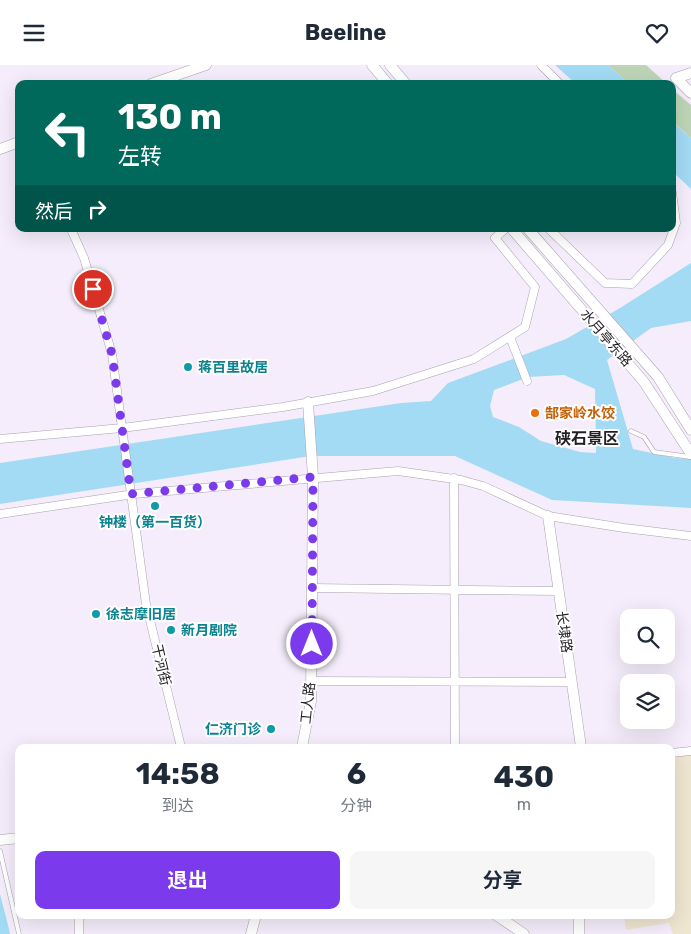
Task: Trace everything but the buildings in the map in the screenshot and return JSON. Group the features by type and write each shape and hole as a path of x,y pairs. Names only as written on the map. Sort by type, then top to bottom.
{"street":[{"path":"163,80 206,65"},
{"path":"372,65 385,80"},
{"path":"390,65 403,80"},
{"path":"541,65 556,80"},
{"path":"675,80 691,73"},
{"path":"676,83 691,93"},
{"path":"0,149 15,143"},
{"name":"干河街","path":"72,232 84,258 112,354 146,604 180,744"},
{"path":"0,439 122,431 308,406 373,391 474,359 525,327 535,287 495,238 502,232"},
{"name":"水月亭东路","path":"515,232 644,382 691,455"},
{"name":"水月亭东路","path":"531,232 658,377 691,430"},
{"path":"553,232 605,283 632,284 668,245 673,232"},
{"path":"510,337 527,381"},
{"name":"工人路","path":"303,744 311,701 312,474 308,406"},
{"path":"0,514 131,494 312,474 398,471 454,479 483,486 548,516 624,529 691,536"},
{"path":"454,479 455,744"},
{"name":"长埭路","path":"548,516 581,744"},
{"path":"312,588 559,591"},
{"path":"311,681 572,682"},
{"path":"675,753 691,751"},
{"path":"0,840 15,838"},
{"path":"79,919 79,934"},
{"path":"251,934 255,919"},
{"path":"502,919 524,934"},
{"path":"579,919 579,934"}],"lane":[{"path":"631,431 644,437 654,452 691,455"},
{"path":"0,851 15,917"},
{"path":"16,919 19,934"}],"shaded area":[{"path":"691,752 691,934 673,934 669,923 626,930 625,919 675,919 675,754"}],"green space":[{"path":"608,65 646,65 663,80 625,80"},
{"path":"676,92 691,105 691,138 676,125"}],"water":[{"path":"555,65 608,65 625,80 572,80"},
{"path":"676,125 691,138 691,189 676,175"},
{"path":"691,263 691,321 651,328 607,360 633,449 675,458 691,459 691,508 552,500 455,456 311,456 0,504 0,463 401,403 431,401 448,383 566,339 620,308","holes":["564,375 595,389 596,453 580,452 541,441 519,427 493,417 490,406 494,390 528,377"]},
{"path":"0,894 9,929 10,934 0,934"}],"place":[{"name":"蒋百里故居","path":"188,367"},
{"name":"郜家岭水饺","path":"535,413"},
{"name":"钟楼（第一百货）","path":"155,506"},
{"name":"徐志摩旧居","path":"96,614"},
{"name":"新月剧院","path":"171,630"},
{"name":"仁济门诊","path":"271,729"}],"district":[{"name":"硖石景区","path":"587,438"}],"route":[{"path":"93,289 112,354 131,494 313,477 312,644"}]}
